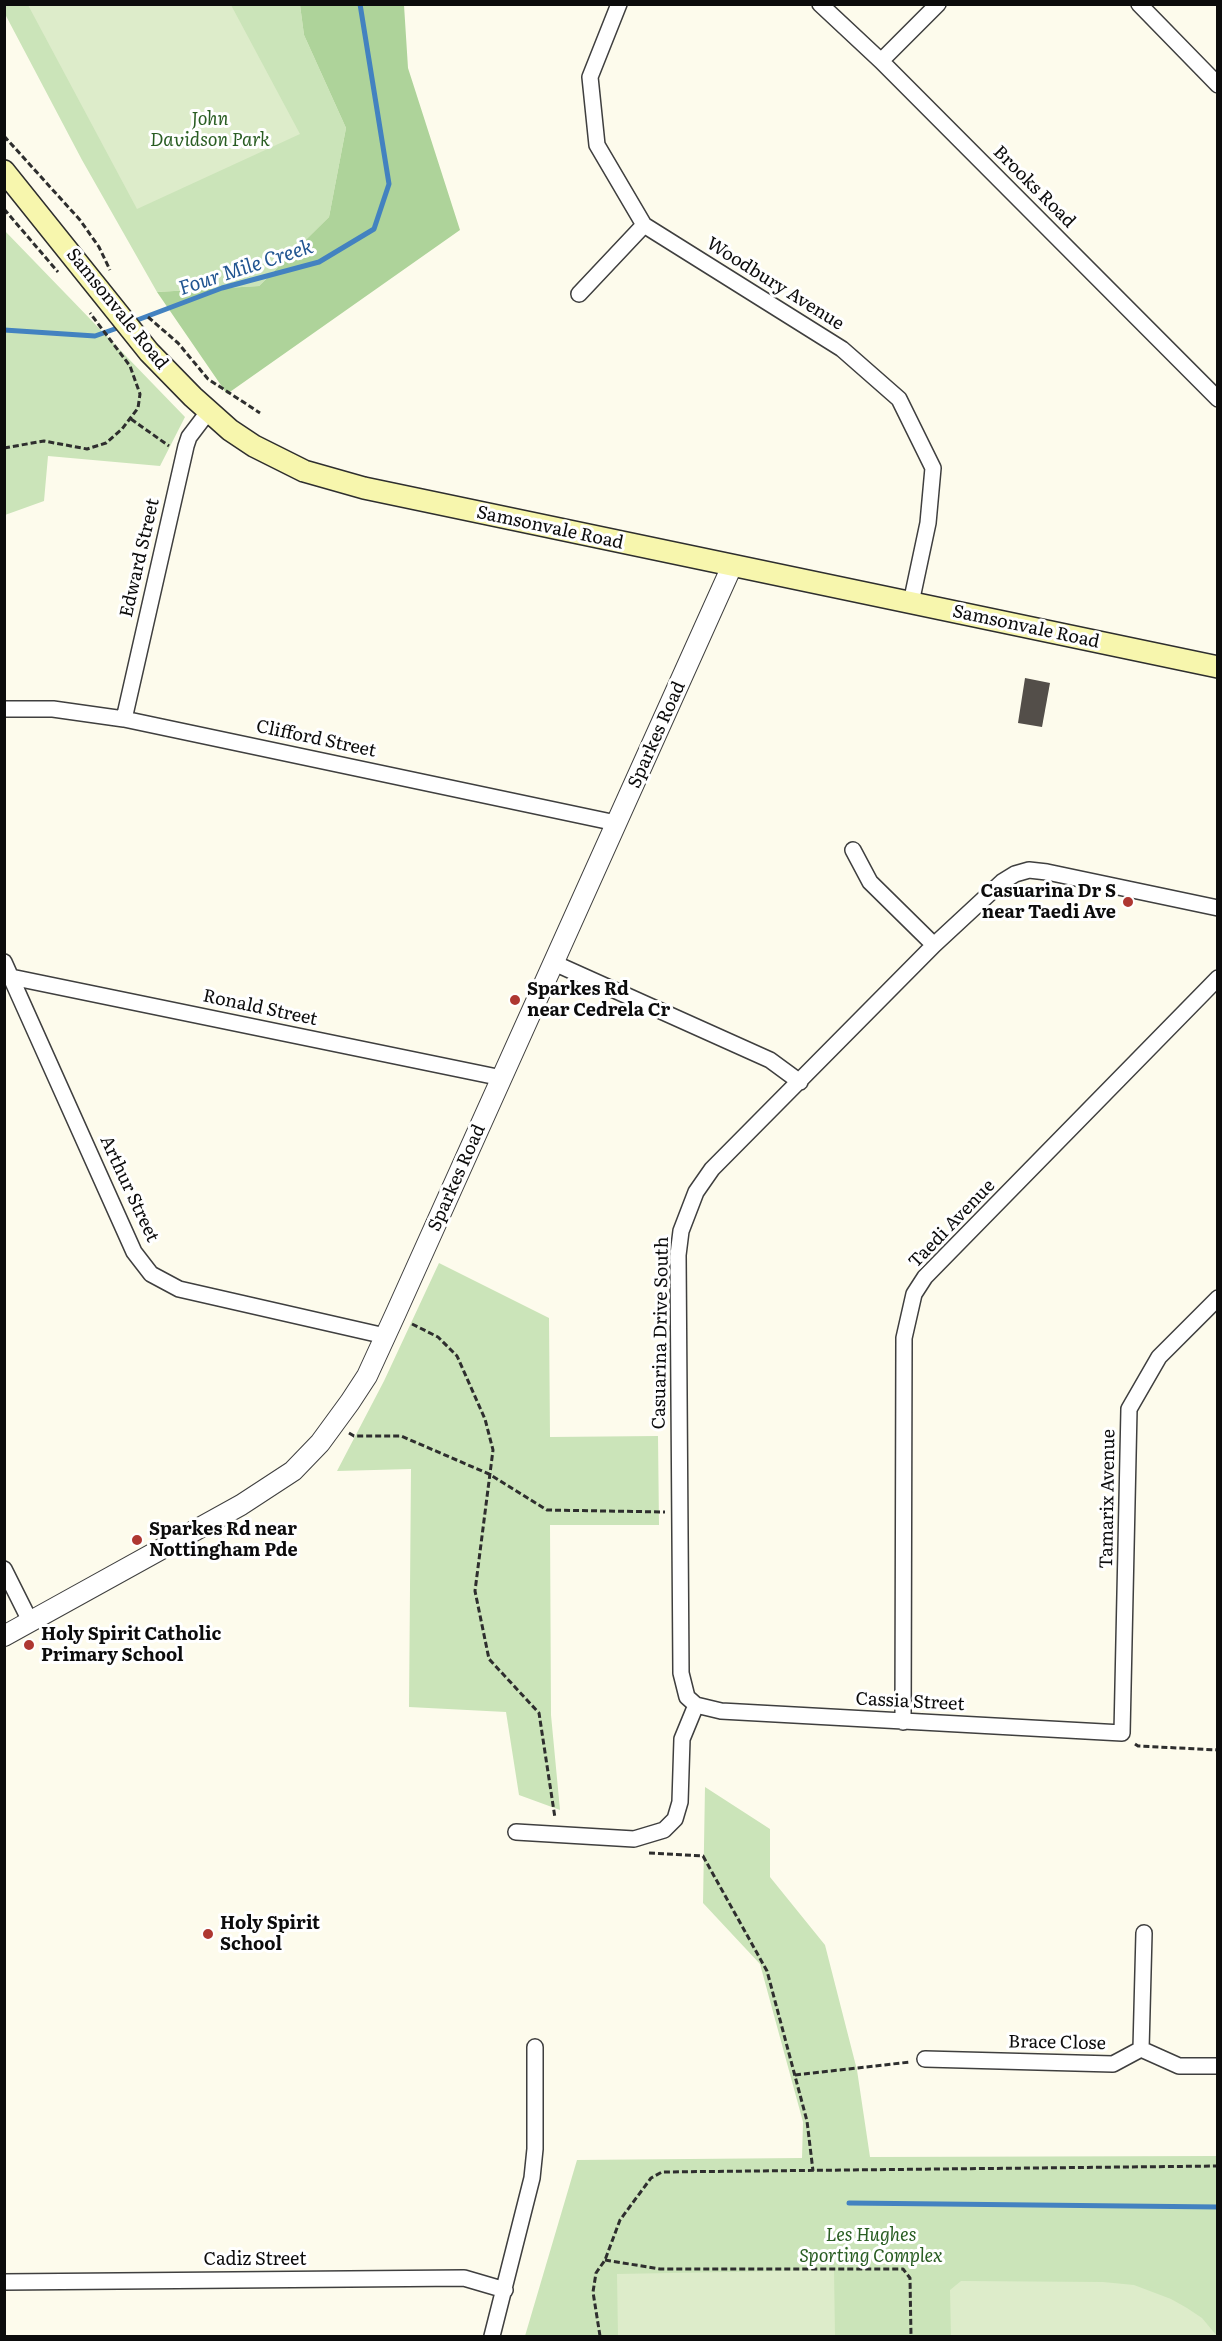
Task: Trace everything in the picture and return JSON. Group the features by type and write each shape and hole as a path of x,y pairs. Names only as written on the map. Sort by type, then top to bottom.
{"main road":[{"name":"Samsonvale Road","path":"4,171 105,281 149,352 208,412 254,446 304,471 330,480 1218,667"}],"street":[{"name":"Woodbury Avenue","path":"618,4 590,76 597,145 644,225 842,349 899,399 933,468 928,523 911,603"},
{"name":"Brooks Road","path":"820,4 881,61 1218,399"},
{"path":"881,61 938,4"},
{"path":"1139,4 1218,85"},
{"path":"579,294 644,225"},
{"name":"Edward Street","path":"124,719 186,446 189,437 208,412"},
{"name":"Sparkes Road","path":"4,1636 241,1505 293,1471 335,1424 367,1376 386,1336 732,566"},
{"name":"Clifford Street","path":"4,709 53,709 124,719 616,823"},
{"path":"853,850 870,882 934,945"},
{"name":"Casuarina Drive South","path":"696,1705 687,1697 681,1673 678,1256 684,1220 696,1192 712,1169 934,945 1002,882 1029,870 1047,872 1218,908"},
{"name":"Arthur Street","path":"4,962 134,1252 151,1274 179,1289 386,1336"},
{"path":"554,963 770,1060 800,1082"},
{"name":"Ronald Street","path":"11,977 502,1078"},
{"name":"Taedi Avenue","path":"903,1722 904,1338 914,1294 925,1277 1218,978"},
{"name":"Tamarix Avenue","path":"1122,1733 1129,1409 1159,1357 1218,1298"},
{"path":"4,1569 30,1622"},
{"path":"516,1832 634,1839 664,1830 675,1819 680,1802 682,1739 696,1705"},
{"name":"Cassia Street","path":"696,1705 721,1711 1122,1733"},
{"path":"1144,1933 1141,2049 1179,2066 1218,2066"},
{"path":"492,2337 532,2178 535,2150 534,2048"},
{"name":"Brace Close","path":"925,2059 1113,2064 1141,2049"},
{"name":"Cadiz Street","path":"4,2282 464,2278 505,2290"}],"path":[{"path":"4,136 80,220 99,247 105,281"},
{"path":"4,209 63,279"},
{"path":"4,448 44,441 87,449 106,443 131,419 138,408 140,394 130,366 84,305"},
{"path":"145,314 170,335 207,380 260,413"},
{"path":"131,419 173,448"},
{"path":"395,1315 438,1337 457,1356 485,1419 493,1450 475,1591 489,1659 539,1713 557,1834"},
{"path":"335,1424 354,1436 401,1436 489,1474 539,1506 554,1511 680,1512"},
{"path":"1122,1733 1138,1746 1218,1750"},
{"path":"644,1853 704,1856 767,1971 807,2121 813,2171"},
{"path":"795,2075 889,2066 925,2059"},
{"path":"600,2337 593,2283 620,2220 645,2185 662,2172 1218,2166"},
{"path":"604,2260 660,2270 836,2267 903,2269 910,2277 911,2337"}],"green space":[{"name":"John Davidson Park","path":"4,5 300,5 304,35 346,128 329,217 259,286 157,292 82,160 5,14"},
{"path":"28,5 231,5 300,134 137,209"},
{"path":"300,5 404,5 408,68 460,230 227,394 157,292 259,286 329,217 346,128 304,35"},
{"path":"4,230 185,417 160,466 48,456 44,501 5,515"},
{"path":"439,1263 549,1318 550,1437 658,1436 659,1525 550,1525 551,1715 560,1810 519,1795 506,1712 409,1707 411,1469 337,1471 384,1381"},
{"name":"Les Hughes Sporting Complex","path":"705,1787 770,1829 770,1877 825,1945 857,2070 870,2157 1217,2156 1217,2336 525,2336 577,2160 802,2158 803,2122 760,1964 703,1903"},
{"path":"834,2270 835,2336 618,2336 617,2274"},
{"path":"961,2281 1103,2282 1134,2285 1171,2299 1187,2308 1202,2318 1217,2336 951,2336 950,2290"}],"building":[{"path":"1025,678 1050,683 1042,727 1018,723"}],"waterway":[{"name":"Four Mile Creek","path":"132,322 222,288 319,262 374,229 389,184 360,4"},
{"name":"Four Mile Creek","path":"4,330 95,336 123,326"},
{"path":"849,2203 1218,2207"}],"place":[{"name":"Casuarina Dr S near Taedi Ave","path":"1128,902"},
{"name":"Sparkes Rd near Cedrela Cr","path":"515,1000"},
{"name":"Sparkes Rd near Nottingham Pde","path":"137,1540"},
{"name":"Holy Spirit Catholic Primary School","path":"29,1645"},
{"name":"Holy Spirit School","path":"208,1934"}]}
